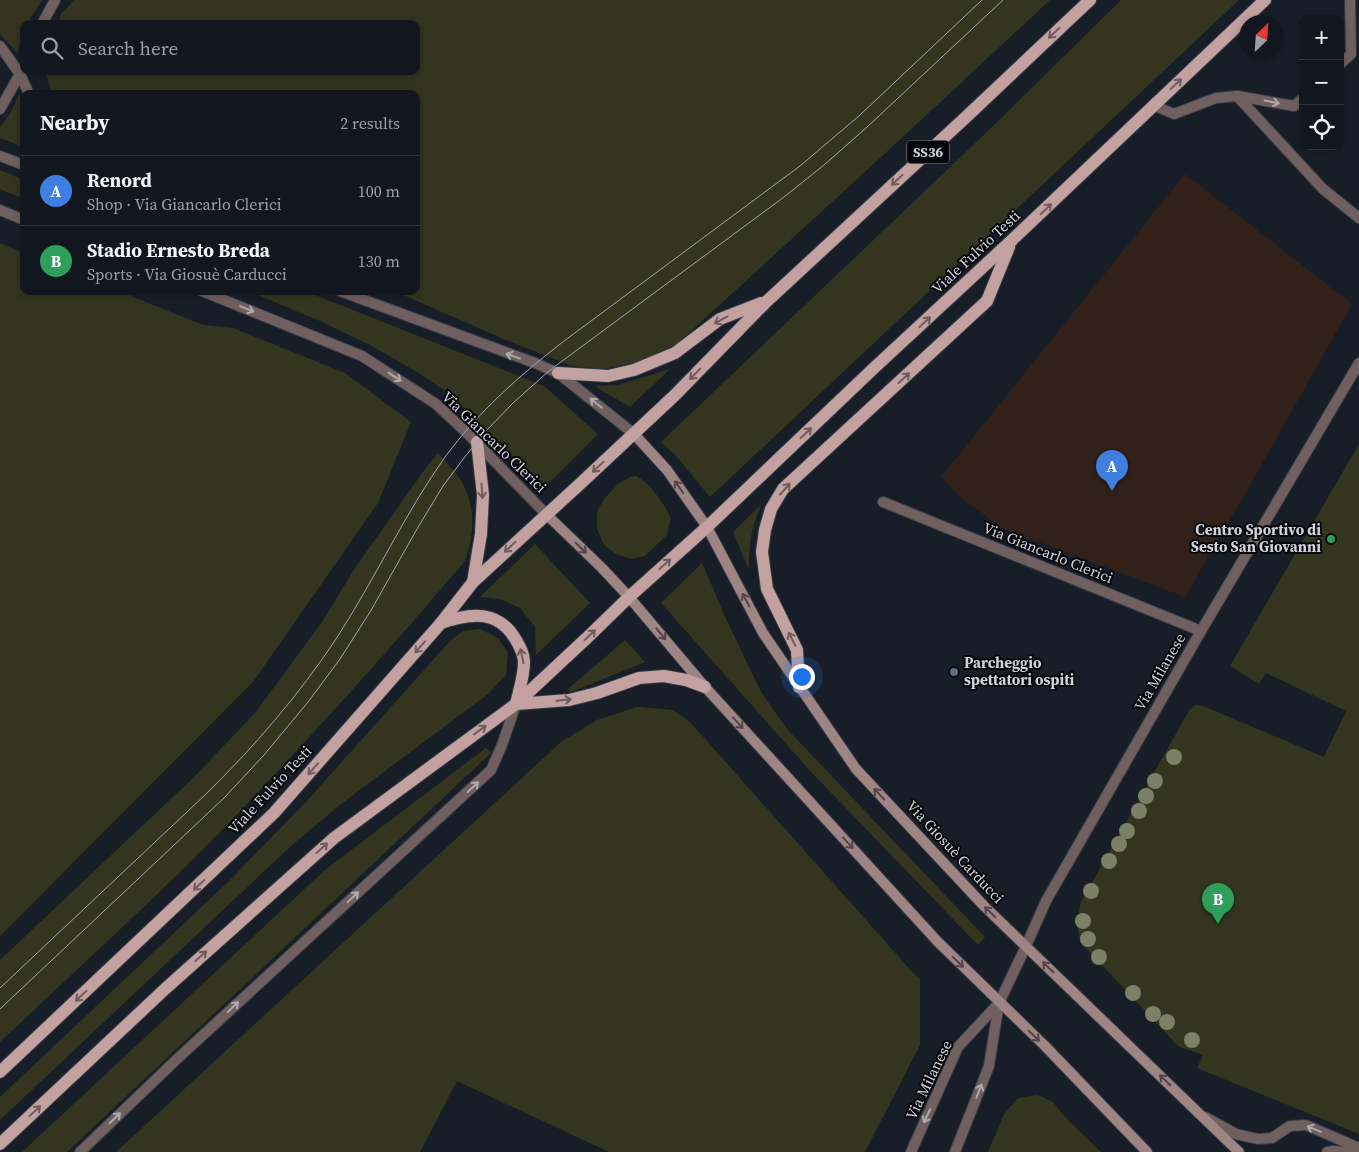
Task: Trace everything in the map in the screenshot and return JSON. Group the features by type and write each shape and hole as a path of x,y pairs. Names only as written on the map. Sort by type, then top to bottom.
{"main road":[{"name":"Viale Fulvio Testi","path":"0,1072 274,813 441,623 473,582 634,434 766,302 1090,0"},
{"name":"Viale Fulvio Testi","path":"0,1144 164,989 334,838 516,704 629,597 707,527 1265,0"},
{"path":"799,687 797,650 766,589 762,552 765,530 771,509 783,489 987,301 1010,242"},
{"path":"558,373 608,376 634,370 675,352 720,319 766,302"},
{"path":"634,434 667,470 707,527"},
{"path":"473,582 481,534 483,495 477,442"},
{"path":"546,514 629,597 705,687 938,942 1045,1046 1147,1152"},
{"name":"Via Giosuè Carducci","path":"707,527 763,633 856,768 984,906 1239,1152"},
{"path":"441,623 457,617 474,615 498,621 506,628 514,637 524,657 516,704 569,700 597,693 639,678 664,676 686,680 705,687"}],"street":[{"path":"44,20 55,0"},
{"path":"1344,60 1351,54 1350,0"},
{"path":"0,46 20,68"},
{"path":"0,109 20,74"},
{"path":"23,75 28,90"},
{"path":"1153,105 1174,114 1216,98 1237,96 1294,106 1299,102"},
{"path":"1237,96 1323,189 1359,218"},
{"path":"0,156 20,164"},
{"path":"0,210 20,218"},
{"name":"Via Giancarlo Clerici","path":"212,295 362,356 436,404 477,442 546,514"},
{"path":"350,295 558,373 634,434"},
{"path":"362,295 369,303"},
{"name":"Via Milanese","path":"955,1152 989,1066 1000,1002 1046,901 1201,631 1359,363"},
{"name":"Via Giancarlo Clerici","path":"884,502 1201,631"},
{"name":"Viale Fulvio Testi","path":"80,1152 183,1053 491,770 516,704"},
{"name":"Via Milanese","path":"911,1152 958,1047 1000,1002"},
{"path":"1200,1114 1236,1134 1258,1139 1272,1138 1290,1126 1306,1125 1359,1148"},
{"path":"1327,1152 1333,1150 1354,1152"}],"shaded area":[{"path":"1185,174 1352,304 1185,597 1002,528 959,496 941,477"}],"green space":[{"path":"0,0 42,0 30,20 20,20 20,45 17,53 0,34"},
{"path":"74,0 1050,0 677,344 638,362 602,369 572,366 506,340 403,295 420,295 420,90 51,90 47,76 420,75 420,20 59,20 61,14"},
{"path":"1121,0 1239,0 710,497 677,457 661,442 989,130"},
{"path":"19,94 20,146 0,138 0,127 10,114"},
{"path":"0,170 20,178 20,197 0,189"},
{"path":"0,243 20,251 20,295 129,295 203,325 233,328 345,373 411,422 378,503 253,682 0,936"},
{"path":"258,295 315,295 544,386 598,434 546,486 526,470 450,394 417,372 370,345 320,321"},
{"path":"670,369 630,407 594,386 618,385"},
{"path":"1359,444 1359,1134 1197,1068 1203,1055 1178,1046 1081,943 1078,923 1081,902 1190,709 1195,705 1203,706 1324,757 1346,711 1266,673 1259,684 1230,666"},
{"path":"438,453 461,480 470,503 472,532 465,561 348,695 227,825 143,908 0,1042 0,960 193,778 255,713 322,622 355,568"},
{"path":"636,476 661,500 671,518 667,535 645,556 631,559 616,554 604,545 597,529 597,512 604,499 618,484 630,477"},
{"path":"762,504 751,536 749,570 733,532"},
{"path":"535,544 590,603 536,655 535,627 520,608 500,599 480,597"},
{"path":"702,563 761,692 787,729 985,937 978,945 812,773 661,603"},
{"path":"480,629 498,638 508,653 506,675 488,694 341,804 292,845 0,1120 0,1097 229,881 305,803 450,641 463,631"},
{"path":"625,640 645,662 571,692 568,689"},
{"path":"637,707 673,710 690,722 920,979 920,1045 865,1152 609,1152 457,1081 420,1152 116,1152 561,742 597,720"},
{"path":"486,748 491,753 67,1152 22,1152 326,869"},
{"path":"1038,1095 1053,1102 1065,1117 1101,1152 988,1152 1004,1114 1018,1098"}],"tram line":[{"path":"0,988 205,795 275,720 336,639 430,479 458,440 486,409 531,367 564,341 800,166 860,115 982,0"},
{"path":"0,1009 224,798 264,755 308,702 340,659 370,612 443,486 485,432 513,403 550,370 784,197 824,165 1003,0"}],"place":[{"name":"Renord","path":"1112,491"},
{"name":"Centro Sportivo di Sesto San Giovanni","path":"1331,539"},
{"name":"Parcheggio spettatori ospiti","path":"954,672"},
{"name":"Stadio Ernesto Breda","path":"1218,924"}]}
